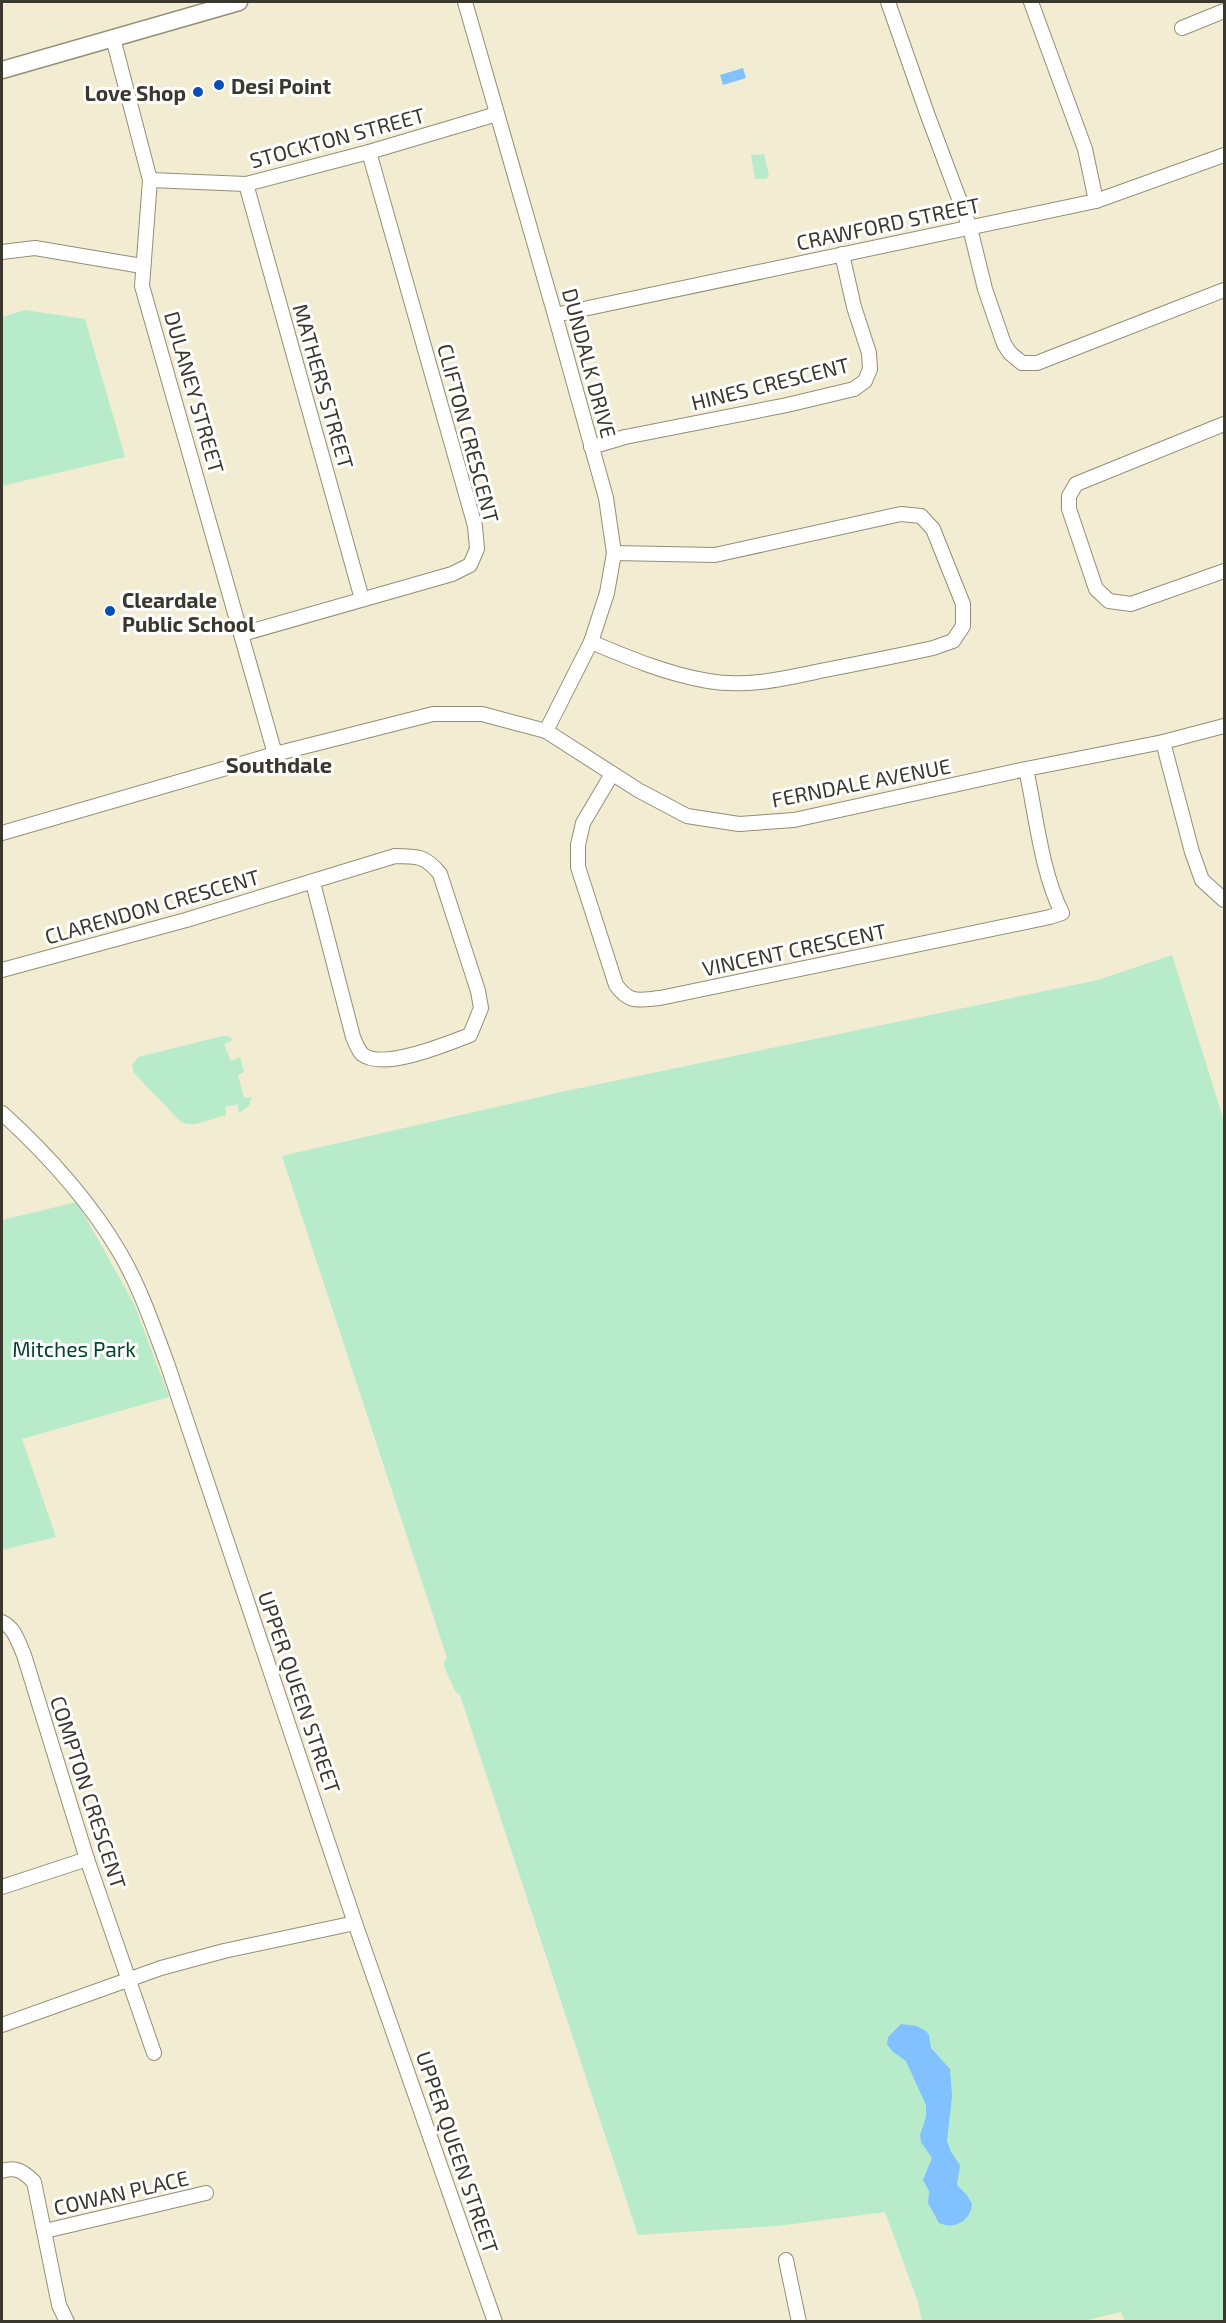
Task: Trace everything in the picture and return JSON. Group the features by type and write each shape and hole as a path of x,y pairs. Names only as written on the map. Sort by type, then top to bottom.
{"main road":[{"path":"2,70 239,2"}],"street":[{"name":"DUNDALK DRIVE","path":"465,2 606,498 614,553 607,593 591,642 546,731"},
{"path":"888,2 970,228 986,289 1004,344 1010,353 1022,363 1037,363 1224,290"},
{"path":"1031,2 1085,149 1096,201"},
{"path":"1182,28 1224,11"},
{"name":"DULANEY STREET","path":"113,38 150,180 142,286 275,754"},
{"name":"STOCKTON STREET","path":"150,180 246,184 369,152 497,114"},
{"name":"CLIFTON CRESCENT","path":"242,634 452,574 470,565 477,549 475,526 369,152"},
{"name":"CRAWFORD STREET","path":"555,315 1096,201 1224,155"},
{"name":"MATHERS STREET","path":"246,184 362,599"},
{"path":"2,252 35,248 142,266"},
{"name":"HINES CRESCENT","path":"591,447 625,437 843,392 854,389 865,381 870,369 870,353 854,307 842,254"},
{"path":"1224,424 1076,484 1069,496 1069,509 1096,589 1108,600 1131,604 1224,571"},
{"path":"591,642 675,674 710,682 740,684 770,681 933,648 953,641 963,626 963,604 933,529 921,516 901,514 714,555 614,553"},
{"name":"FERNDALE AVENUE","path":"2,833 275,754 433,714 482,714 546,731 612,774 687,816 739,824 794,820 1026,769 1163,742 1224,726"},
{"path":"1163,742 1192,852 1202,880 1224,900"},
{"name":"VINCENT CRESCENT","path":"612,774 583,823 578,845 578,867 616,985 624,995 634,1001 1062,913 1047,870 1026,769"},
{"name":"CLARENDON CRESCENT","path":"2,970 186,920 313,883 395,856 414,856 430,861 440,874 478,991 481,1008 470,1035 393,1059 375,1060 361,1053 353,1037 313,883"},
{"name":"UPPER QUEEN STREET","path":"2,1113 29,1138 92,1209 121,1254 145,1304 355,1923 495,2322"},
{"name":"COMPTON CRESCENT","path":"2,1622 15,1634 24,1654 87,1859 154,2053"},
{"path":"2,1887 87,1859"},
{"path":"2,2025 161,1968 224,1951 355,1923"},
{"path":"2,2171 10,2168 23,2171 34,2182 59,2305 67,2322"},
{"name":"COWAN PLACE","path":"45,2232 206,2193"},
{"path":"786,2260 799,2322"}],"green space":[{"path":"764,154 769,176 766,179 755,179 751,155"},
{"path":"25,310 85,319 125,457 2,486 2,317"},
{"path":"1172,955 1224,1121 1224,2321 1125,2321 1121,2312 1083,2321 922,2321 918,2302 885,2212 777,2226 638,2235 460,1695 455,1691 444,1666 447,1658 282,1156 561,1092 1098,980"},
{"path":"229,1036 233,1040 224,1044 231,1061 240,1057 244,1072 238,1075 244,1098 252,1097 249,1106 239,1113 238,1104 225,1107 226,1115 196,1124 181,1122 134,1073 132,1066 138,1057"},
{"name":"Mitches Park","path":"77,1202 134,1304 169,1397 22,1439 56,1537 2,1550 2,1220"}],"water":[{"path":"743,68 746,78 723,85 720,75"},
{"path":"901,2024 916,2026 926,2031 931,2048 950,2069 952,2096 947,2141 960,2165 957,2185 972,2204 969,2215 956,2225 939,2223 928,2203 929,2191 923,2180 932,2158 921,2142 920,2135 926,2117 926,2105 906,2061 892,2051 887,2044 888,2037"}],"place":[{"name":"Desi Point","path":"219,85"},
{"name":"Love Shop","path":"198,92"},
{"name":"Cleardale Public School","path":"110,611"}],"district":[{"name":"Southdale","path":"279,764"}]}
